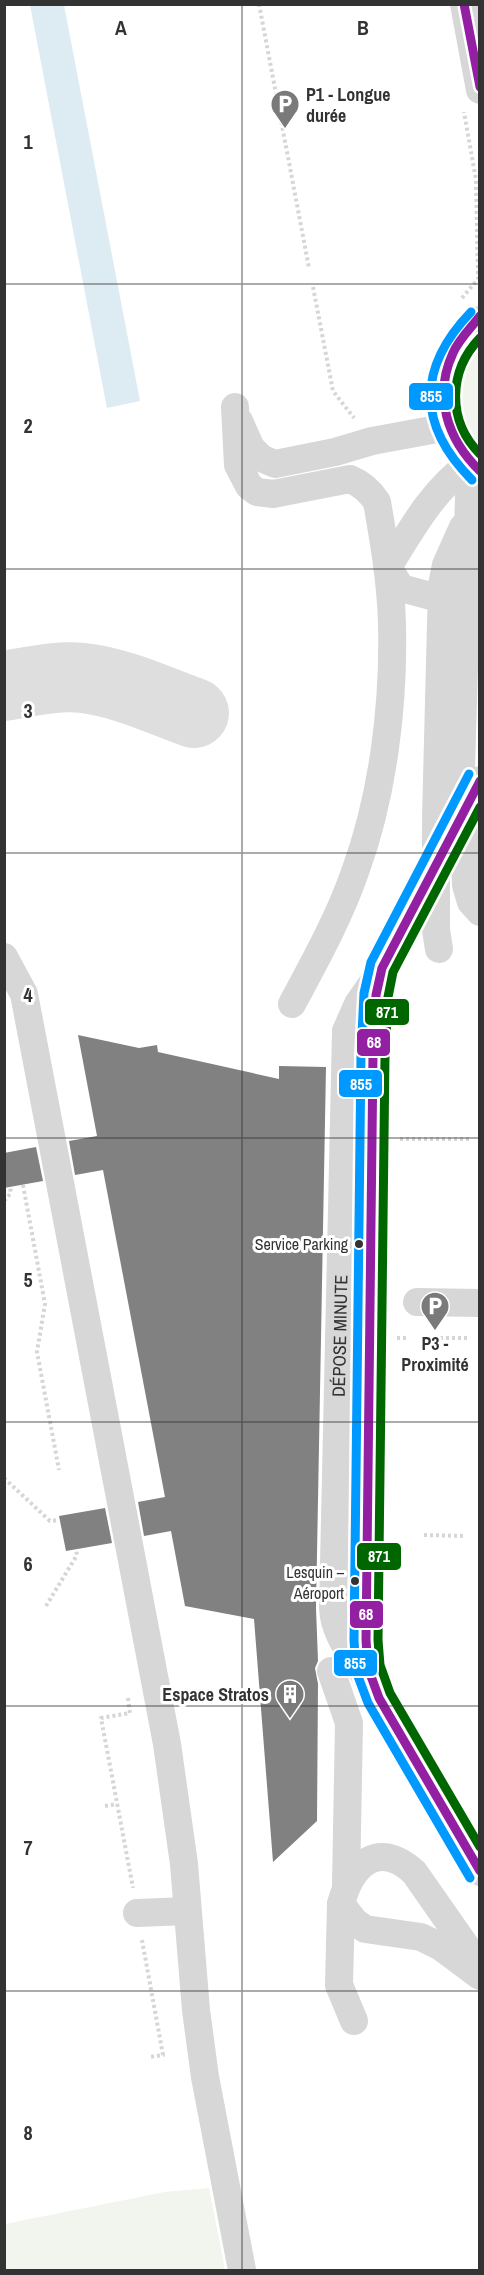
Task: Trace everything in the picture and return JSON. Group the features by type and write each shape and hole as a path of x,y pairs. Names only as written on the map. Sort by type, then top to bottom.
{"street":[{"path":"464,4 471,96"},
{"path":"472,316 452,354 445,375 442,395 448,427 457,446 475,467 468,514 461,768 466,885 471,902 480,912"},
{"path":"292,1004 328,936 356,871 371,816 386,740 392,681 392,623 388,567 377,502 366,488 350,479 273,494 257,492 249,486 238,465 235,407 246,459 251,467 272,477 335,467 367,434 448,427"},
{"path":"388,567 440,489 451,477 475,467"},
{"path":"440,949 436,930 436,818 442,585 446,565 468,514"},
{"path":"388,567 401,588 442,599"},
{"path":"480,780 382,968 376,995 366,1640 368,1668 379,1698 480,1872"},
{"path":"4,957 24,994 167,1744 184,1864 196,2010 242,2271"},
{"path":"417,1302 480,1303"},
{"path":"331,1671 349,1723 347,1903 365,1929 421,1937 441,1947 480,1976"},
{"path":"347,1903 354,1870 377,1858 389,1857 404,1863 414,1872 480,1971"},
{"path":"137,1913 188,1911"}],"path":[{"path":"259,4 309,268"},
{"path":"471,96 478,279 472,316"},
{"path":"313,287 333,390 367,434"},
{"path":"396,1139 470,1140"},
{"path":"23,1185 45,1304 37,1352 59,1470"},
{"path":"4,1201 11,1193 10,1187"},
{"path":"428,1338 468,1338"},
{"path":"4,1478 50,1521 59,1520"},
{"path":"424,1535 466,1536"},
{"path":"46,1606 77,1555 76,1549"},
{"path":"127,1694 130,1713 101,1718 163,2055 149,2057"},
{"path":"105,1806 117,1804"}],"shaded area":[{"path":"30,5 64,5 140,401 107,408"},
{"path":"479,341 479,449 463,423 458,395 465,368"},
{"path":"209,2188 225,2270 5,2270 5,2224 165,2192"}],"building":[{"path":"78,1035 139,1048 157,1045 158,1052 279,1079 279,1066 326,1067 316,1608 318,1661 315,1668 318,1684 317,1821 273,1862 254,1619 185,1606 171,1531 144,1536 138,1502 165,1497 103,1170 75,1175 69,1141 97,1136"},
{"path":"36,1147 43,1181 4,1188 4,1153"},
{"path":"105,1508 112,1543 66,1551 59,1516"}],"taxiway":[{"path":"4,686 53,678 83,678 125,687 194,713"}],"transit line":[{"name":"68","path":"464,4 480,87"},
{"name":"855","path":"471,312 441,354 433,375 431,396 433,417 441,438 454,459 472,480"},
{"name":"68","path":"480,316 453,353 444,385 444,401 452,431 459,445 480,471"},
{"name":"871","path":"480,338 469,351 462,365 457,381 456,396 457,411 462,427 469,441 480,454"},
{"name":"855","path":"469,774 371,962 364,993 361,1055 354,1640 356,1671 368,1703 470,1878"},
{"name":"68","path":"480,781 382,968 376,995 373,1055 366,1640 368,1668 379,1698 480,1871"},
{"name":"871","path":"480,807 393,972 388,997 385,1055 378,1640 380,1665 390,1693 480,1847"}],"place":[{"name":"P1 - Longue durée","path":"285,130"},
{"name":"Service Parking","path":"359,1244"},
{"name":"P3 - Proximité","path":"435,1332"},
{"name":"Lesquin – Aéroport","path":"355,1581"},
{"name":"Espace Stratos","path":"290,1720"}]}
